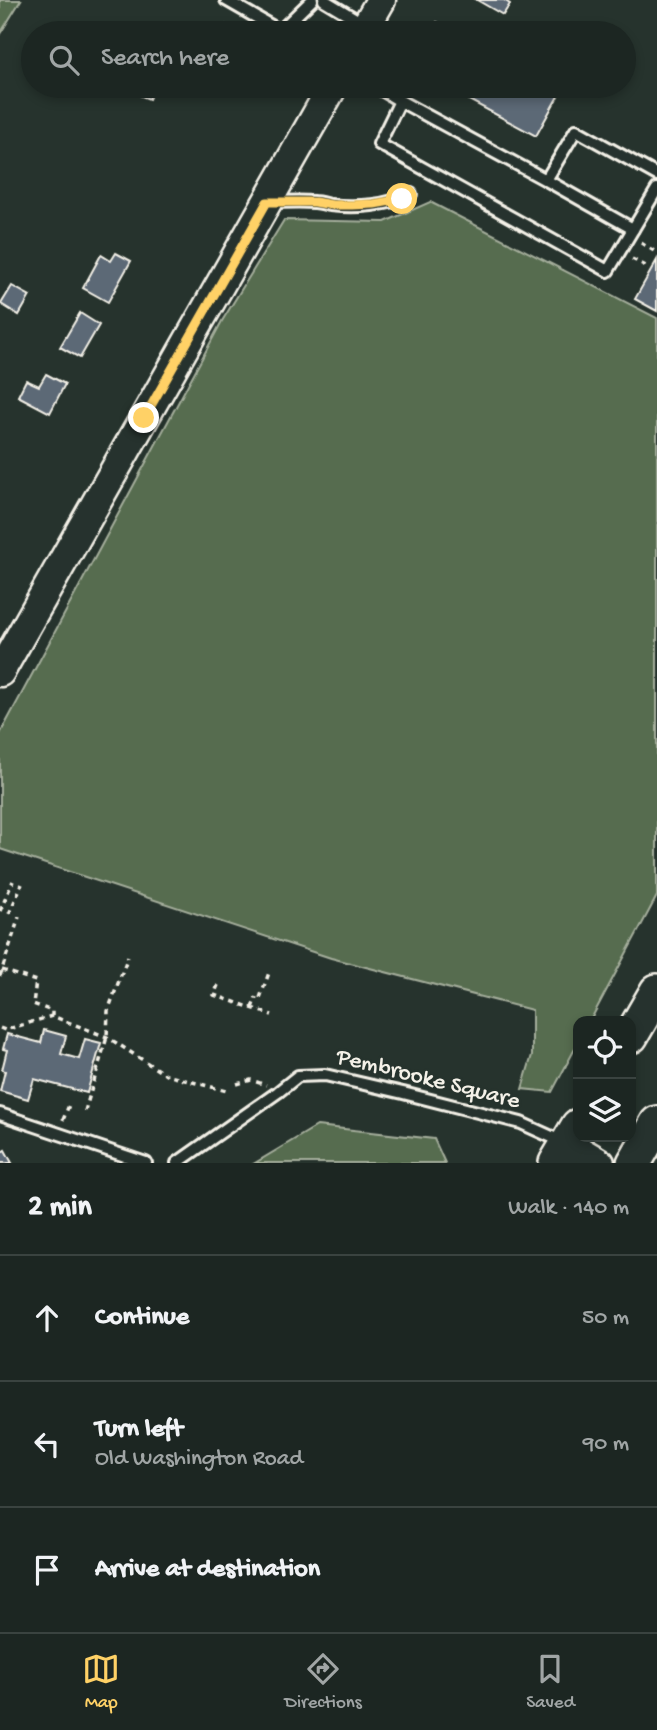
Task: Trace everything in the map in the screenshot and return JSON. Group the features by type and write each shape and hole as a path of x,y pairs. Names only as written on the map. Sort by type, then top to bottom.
{"highway":[{"path":"636,1027 657,991"},
{"path":"634,1163 657,1123"}],"main road":[{"path":"370,21 381,0"},
{"path":"0,672 325,98"},
{"path":"567,1144 600,1163"}],"lane":[{"path":"226,0 263,21"},
{"path":"290,21 312,0"},
{"path":"324,0 353,21"},
{"path":"395,98 633,229"},
{"path":"400,101 379,144 608,271 657,189"},
{"path":"547,180 576,130 657,175"},
{"path":"267,202 374,204 402,199 411,194"},
{"name":"Pembrooke Square","path":"177,1163 298,1076 325,1075 403,1093 521,1123 567,1144"},
{"path":"0,1114 146,1163"}],"path":[{"path":"0,911 13,881"},
{"path":"9,914 22,884"},
{"path":"19,917 1,973 36,981 33,1004 52,1011 52,1016"},
{"path":"85,1111 107,1037 108,1011 128,956"},
{"path":"252,1008 270,970"},
{"path":"218,985 214,995 272,1015"},
{"path":"0,1028 5,1030 52,1016 107,1037 166,1075 227,1091"},
{"path":"237,1084 251,1080 281,1090"}],"green space":[{"path":"0,0 21,0 0,34"},
{"path":"430,202 657,318 657,896 593,1016 573,1016 573,1052 552,1092 522,1089 532,1055 532,1010 331,958 0,849 0,734 222,321 284,220 385,222"},
{"path":"317,1126 434,1139 445,1163 255,1163"}],"building":[{"path":"477,0 504,0 510,4 503,15"},
{"path":"465,98 557,98 536,136"},
{"path":"116,253 131,261 108,302 83,288 101,255 111,261"},
{"path":"657,260 657,311 635,299"},
{"path":"12,286 30,296 19,315 1,304"},
{"path":"80,313 99,325 80,358 60,347"},
{"path":"46,374 65,384 50,413 18,396 26,380 39,386"},
{"path":"44,1030 66,1036 61,1054 79,1059 85,1039 101,1043 87,1093 34,1079 28,1099 0,1091 5,1071 2,1070 7,1050 3,1049 7,1034 41,1043"},
{"path":"5,1150 12,1163 0,1163 0,1153"}],"route":[{"path":"144,418 267,202 353,205 402,199"}]}
